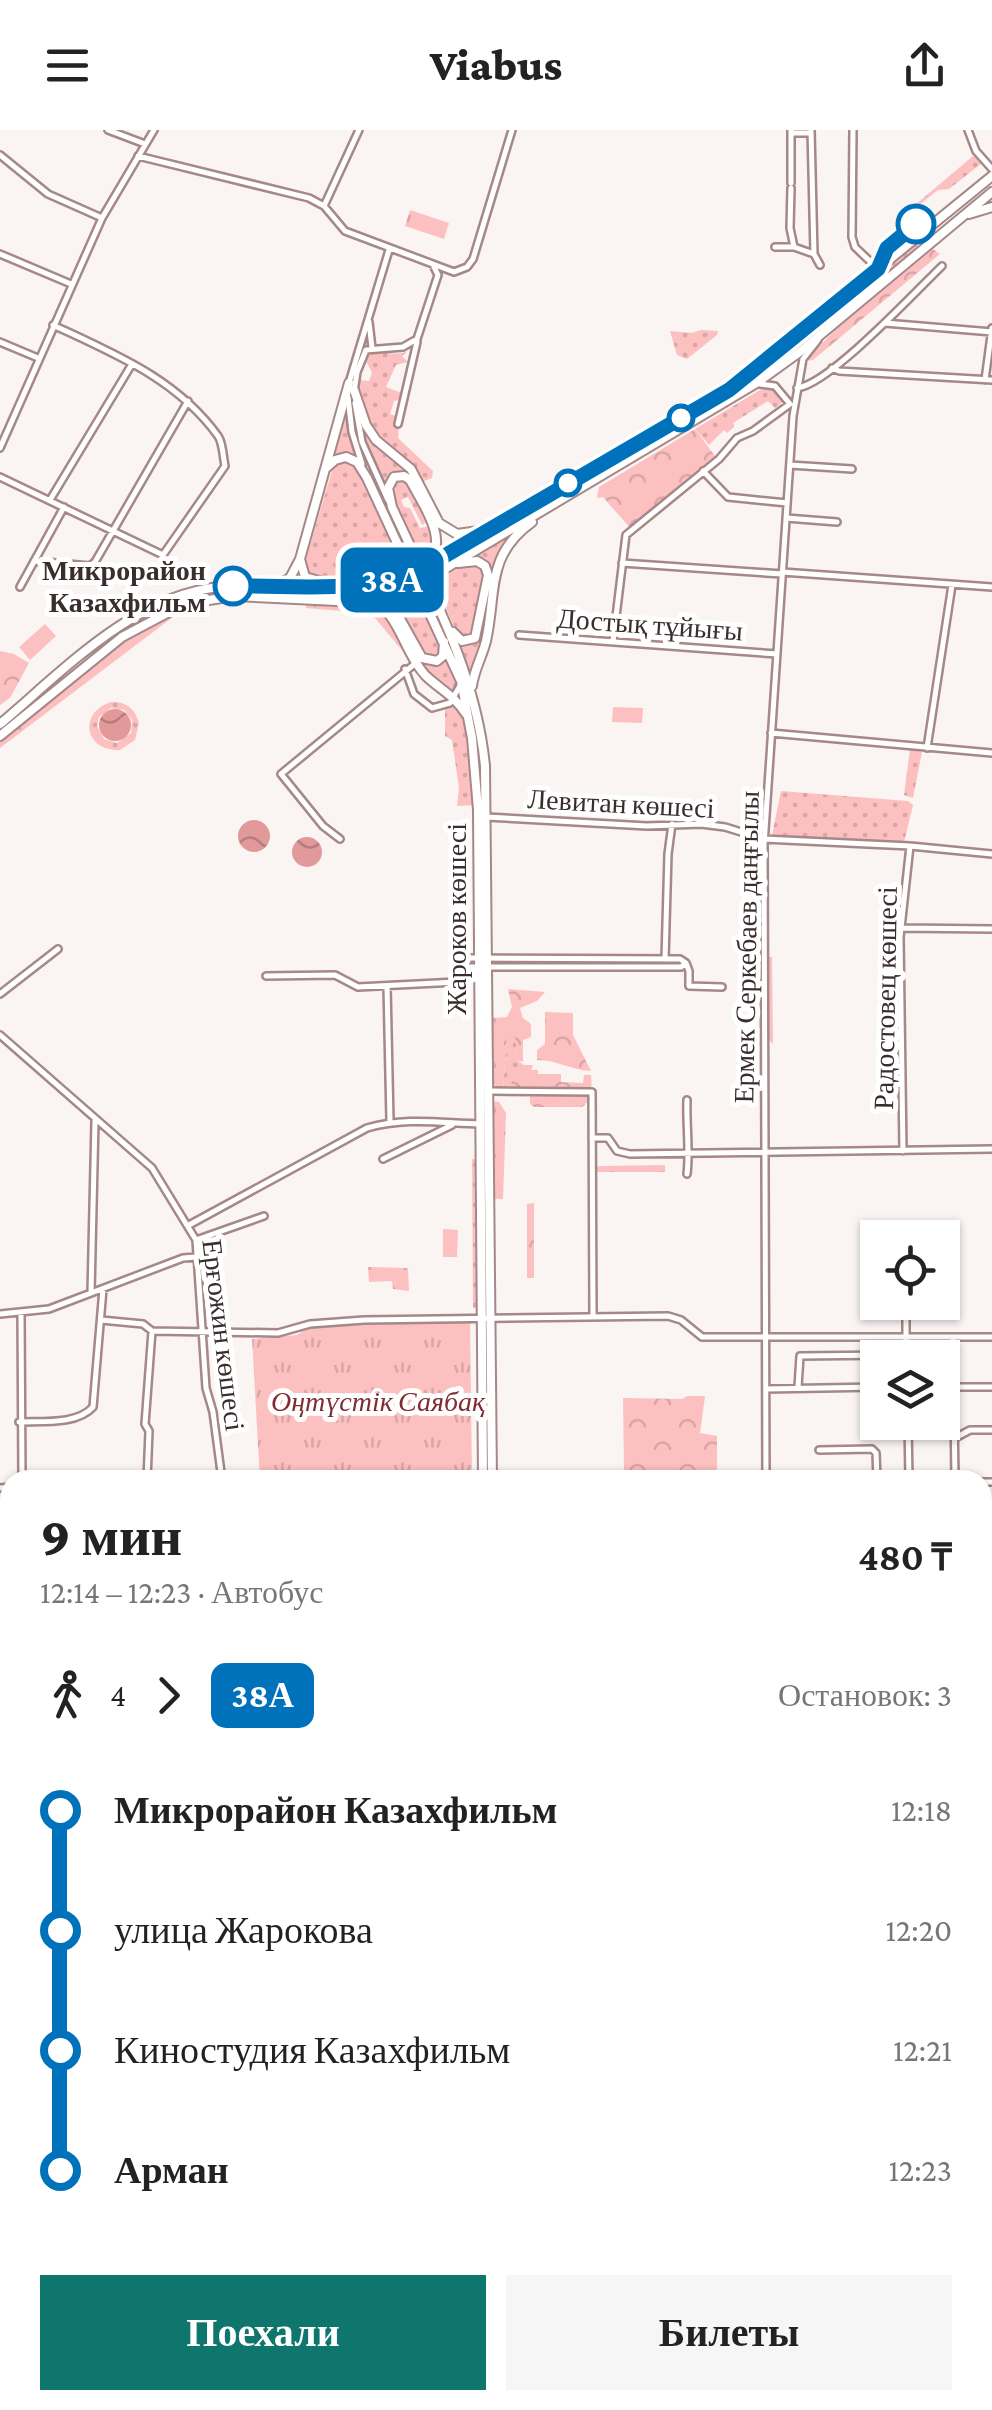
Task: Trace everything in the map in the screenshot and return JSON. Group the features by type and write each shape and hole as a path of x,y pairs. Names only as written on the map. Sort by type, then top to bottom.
{"main road":[{"path":"0,724 116,630 161,604 210,588 376,584 419,570 729,390 979,185 992,170"},
{"path":"436,574 748,388 834,324 992,192"},
{"path":"960,218 992,207"},
{"path":"351,387 376,440 411,469 442,526 465,535 494,527"},
{"path":"269,586 288,580 300,560 351,387"},
{"path":"326,468 346,457 357,462 367,478"},
{"path":"392,507 388,484 394,477 408,478 436,535 436,551 428,564"},
{"name":"Жароков көшесі","path":"367,478 442,633 461,681 472,738 477,790 480,963 490,1091 484,1470"},
{"path":"472,691 502,555 514,536 554,504"},
{"name":"Жароков көшесі","path":"392,507 445,620 472,691 482,738 486,817 480,963"},
{"path":"300,560 302,571 310,580 376,584"},
{"path":"0,736 111,645 167,611 218,597 371,596 405,589 477,560 488,570 475,638 462,641 445,620"},
{"path":"405,589 397,612 426,660 433,662 443,656 442,633"},
{"path":"290,597 378,602 393,619 427,676 456,698 466,713 472,738"},
{"name":"Жароков көшесі","path":"484,1018 480,1124 492,1470"}],"street":[{"path":"108,130 146,144"},
{"path":"0,448 102,218 154,130"},
{"path":"324,206 359,130"},
{"path":"138,156 309,198 324,206 345,231 434,267 463,270 473,259 512,130"},
{"path":"853,130 852,237 858,250 878,269"},
{"path":"968,130 976,151 992,170"},
{"path":"794,247 790,228 791,132 811,132 814,254 820,265"},
{"path":"0,154 48,194 102,218"},
{"path":"775,247 794,247 814,254"},
{"path":"351,387 388,250"},
{"path":"0,254 71,284"},
{"path":"797,388 808,386 832,368 942,266"},
{"path":"434,267 437,277"},
{"path":"398,424 417,339 437,277 446,270"},
{"path":"370,314 372,348"},
{"path":"832,368 988,380 992,331 884,322"},
{"name":"Ермек Серкебаев даңғылы","path":"766,1470 764,839 797,388 804,359 834,324"},
{"path":"0,478 162,555 225,466 220,437 188,401 93,341 53,325"},
{"path":"351,387 363,354 372,348 403,347 417,339"},
{"path":"0,342 38,358"},
{"path":"50,500 132,364"},
{"path":"748,388 772,384 782,391 794,416"},
{"name":"Жароков көшесі","path":"351,387 348,406 352,432 367,478"},
{"name":"Жароков көшесі","path":"351,387 362,442 392,507"},
{"path":"34,561 90,566 115,531 188,401"},
{"path":"613,641 626,535 704,471 737,438 790,404"},
{"path":"790,465 852,469"},
{"path":"704,471 728,497 787,502"},
{"path":"20,587 64,506"},
{"path":"786,518 837,522"},
{"path":"622,563 992,587"},
{"path":"928,748 952,585"},
{"name":"Достық тұйығы","path":"519,634 778,654"},
{"path":"340,839 323,826 281,774 417,662"},
{"path":"405,669 410,688 428,706 444,706 456,698 461,681"},
{"path":"771,733 992,753"},
{"name":"Левитан көшесі","path":"486,817 725,826 764,839 992,854"},
{"path":"665,959 672,824"},
{"name":"Радостовец көшесі","path":"904,1151 900,928 910,846"},
{"path":"900,928 992,930"},
{"path":"0,994 58,949"},
{"path":"266,976 336,975 358,987 457,982 480,963 680,959 686,963"},
{"path":"480,963 682,967 686,963"},
{"path":"686,963 688,986 722,987"},
{"path":"387,986 390,1121"},
{"name":"Ерғожин көшесі","path":"0,1035 152,1168 196,1240 206,1388 221,1470"},
{"path":"490,1091 592,1092 593,1316"},
{"path":"687,1100 687,1174"},
{"path":"91,1292 95,1119"},
{"path":"188,1225 367,1128 390,1121 423,1119 480,1124"},
{"path":"383,1159 454,1123"},
{"path":"592,1138 608,1138 624,1154 992,1149"},
{"path":"196,1240 264,1216"},
{"path":"0,1314 50,1308 182,1258 196,1257"},
{"path":"20,1422 74,1418 86,1415 93,1407 102,1288"},
{"path":"21,1312 22,1470"},
{"path":"101,1320 143,1324 152,1331 278,1333 310,1324 487,1316 668,1316 681,1320 702,1337 992,1337"},
{"path":"906,1320 906,1337"},
{"path":"148,1470 150,1431 145,1424 152,1331"},
{"path":"798,1387 798,1356 860,1356"},
{"path":"766,1389 860,1386"},
{"path":"960,1386 992,1386"},
{"path":"960,1435 970,1430 992,1430"},
{"path":"908,1440 909,1470"},
{"path":"955,1440 956,1470"},
{"path":"819,1450 872,1449 876,1453 877,1470"}],"green space":[{"path":"973,156 982,163 913,210 915,205"},
{"path":"410,210 449,223 444,239 405,226"},
{"path":"922,239 799,346 735,392 427,570 399,581 371,588 336,590 406,578 734,389 798,343"},
{"path":"933,249 940,254 813,360 805,361 836,329"},
{"path":"670,331 718,331 687,359 677,355"},
{"path":"408,351 402,356 408,362 396,365 386,387 402,393 390,414 400,417 398,438 433,471 432,478 422,482 372,427 360,399 359,380 369,381 372,373 366,361 368,355"},
{"path":"765,387 776,391 784,401 775,408 768,401 733,423 734,427 727,433 724,430 709,445 695,429"},
{"path":"345,412 355,458 345,454 332,458"},
{"path":"361,420 377,445 412,477 392,475 384,485"},
{"path":"695,429 715,456 631,529 603,497 597,498 599,487"},
{"path":"346,460 356,467 403,568 352,581 326,581 305,572 304,566 333,467"},
{"path":"402,480 408,484 427,522 422,525 408,497 401,500 404,507 410,508 420,528 430,526 435,544 423,559 391,493 394,482"},
{"path":"515,533 498,560 487,629 471,674 459,645 473,643 480,636 491,572 488,564 474,557"},
{"path":"478,564 486,574 473,636 465,638 457,633 434,582 464,565"},
{"path":"265,588 336,590 335,590 229,590"},
{"path":"209,590 229,590 179,602 123,630 0,729 68,670 129,623 165,604"},
{"path":"416,591 441,645 440,655 435,659 424,657 401,616 402,601"},
{"path":"398,596 396,613 407,639 421,662 436,666 448,656 458,683 455,694 425,670 379,600"},
{"path":"211,601 209,606 173,617 0,748 0,742 132,635 175,611"},
{"path":"306,603 379,607 388,615 411,661 375,618 366,613 306,608"},
{"path":"45,624 56,636 30,660 19,647"},
{"path":"0,651 29,663 10,698 0,705"},
{"path":"116,702 132,710 139,723 135,740 120,750 99,745 93,739 90,723 100,707","holes":["111,708 124,710 132,720 131,733 117,743 104,739 97,726 99,717"]},
{"path":"456,702 468,727 475,805 457,806 459,788 452,740 445,736 445,709"},
{"path":"613,707 643,708 642,723 612,722"},
{"path":"910,749 922,752 913,798 904,795"},
{"path":"781,791 908,801 913,805 904,842 772,835"},
{"path":"768,957 772,957 773,1044 769,1040"},
{"path":"680,959 684,966 495,966 495,961"},
{"path":"508,989 545,992 537,1001 520,1008 523,1018 531,1024 531,1037 523,1040 523,1062 517,1060 515,1037 507,1035 503,1090 510,1086 518,1069 561,1074 561,1082 583,1083 584,1075 591,1075 591,1093 582,1107 534,1107 530,1096 503,1096 503,1091 492,1083 492,1018 507,1017 512,1007"},
{"path":"545,1012 573,1013 573,1035 591,1071 537,1060 537,1050 545,1044"},
{"path":"507,1034 516,1037 517,1060 533,1065 503,1091"},
{"path":"493,1101 499,1102 506,1113 503,1199 495,1199"},
{"path":"472,1159 479,1160 478,1308 473,1308"},
{"path":"665,1165 665,1172 595,1172 595,1167 602,1166"},
{"path":"534,1203 534,1278 527,1278 527,1204"},
{"path":"443,1229 458,1230 457,1257 443,1257"},
{"path":"368,1267 408,1268 409,1291 393,1289 392,1281 369,1282"},
{"name":"Оңтүстік Саябақ","path":"470,1319 472,1470 259,1470 252,1339 297,1335 311,1326"},
{"path":"705,1396 700,1433 717,1436 717,1470 624,1470 623,1398"}],"water":[{"path":"115,709 126,714 131,725 126,736 115,741 104,736 99,725 104,714"},
{"path":"254,820 266,824 270,836 266,848 254,852 242,848 238,836 242,824"},
{"path":"307,837 318,841 322,852 318,863 307,867 296,863 292,852 296,841"}],"bus line":[{"name":"38А","path":"233,586 364,586 404,577 429,565 729,390 878,269 887,248 916,224"}],"place":[{"name":"Микрорайон Казахфильм","path":"233,586"}]}
